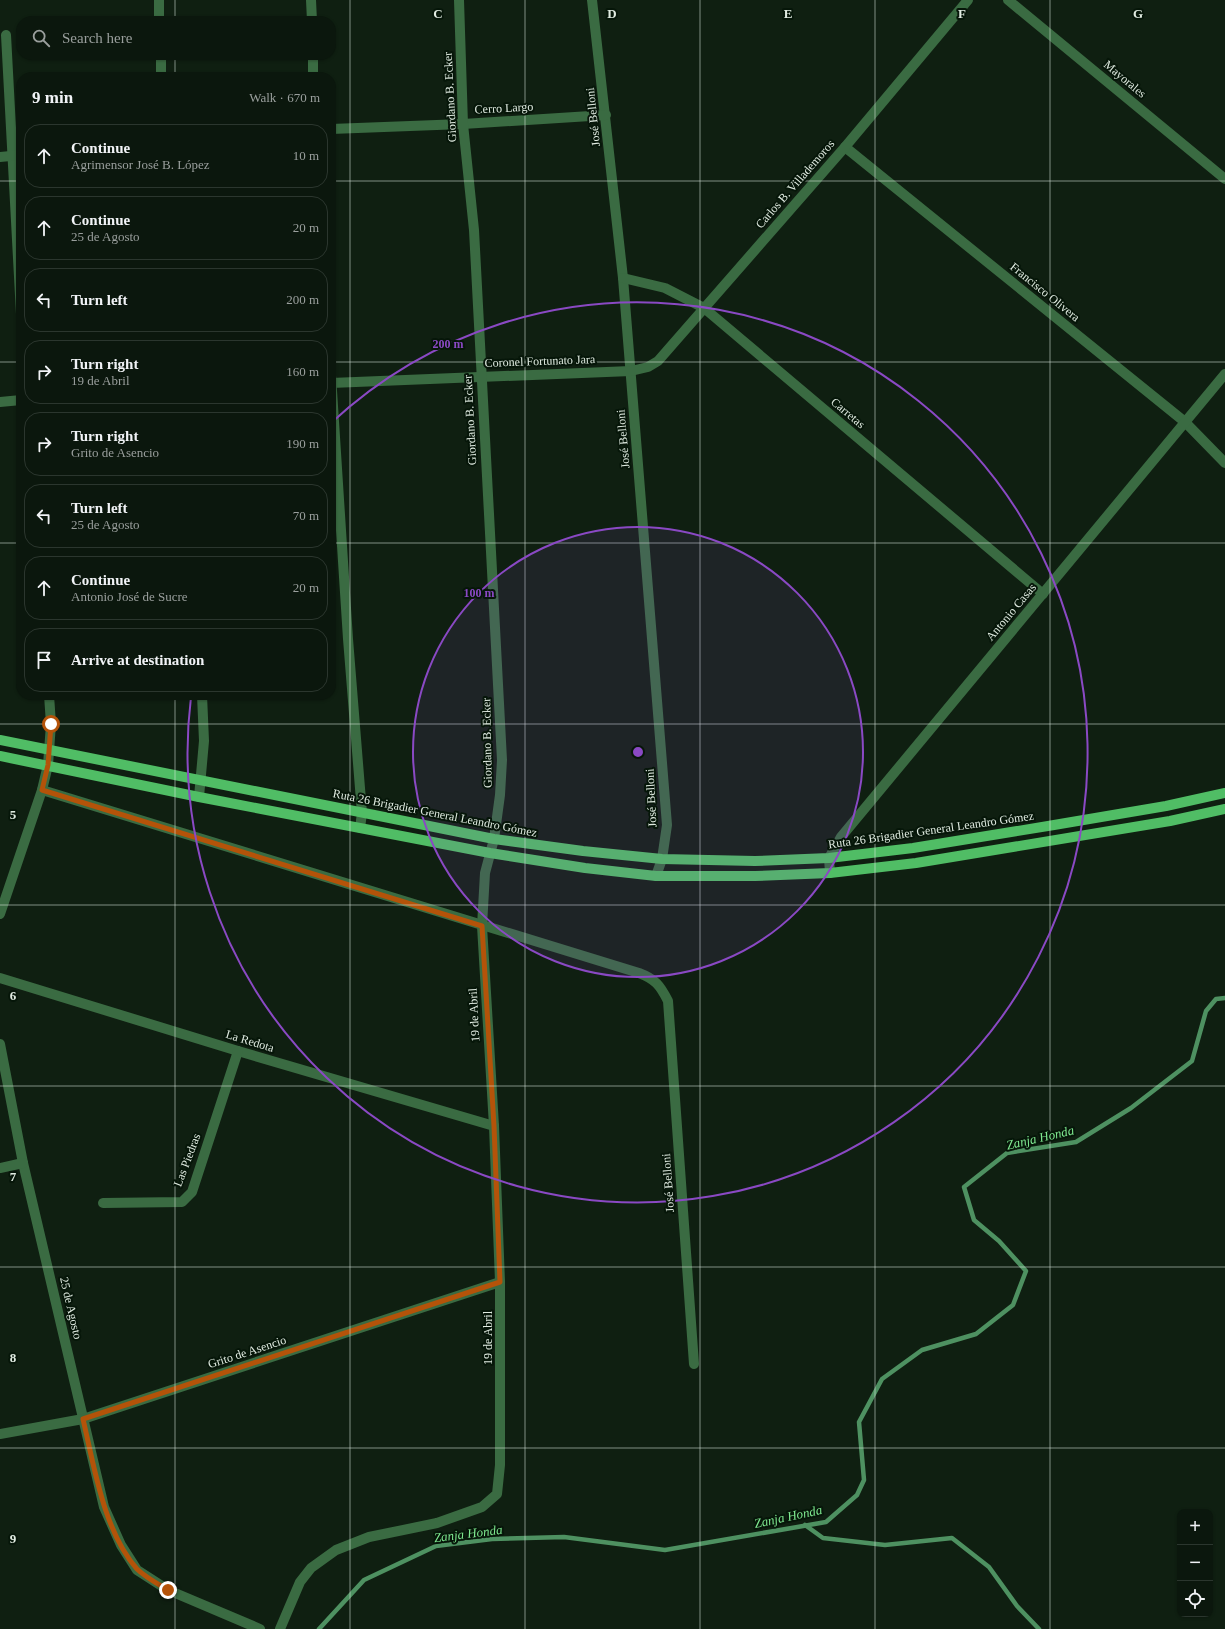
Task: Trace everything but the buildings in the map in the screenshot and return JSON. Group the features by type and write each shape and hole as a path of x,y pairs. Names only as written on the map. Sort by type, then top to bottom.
{"main road":[{"name":"Ruta 26 Brigadier General Leandro Gómez","path":"0,740 494,839 583,851 662,859 755,861 830,858 912,848 1054,825 1166,806 1225,794"},
{"path":"0,756 199,797 490,853 585,868 656,876 755,876 830,873 931,860 1170,821 1225,809"}],"street":[{"path":"159,0 159,16"},
{"path":"311,0 312,16"},
{"name":"Giordano B. Ecker","path":"459,0 463,124 474,230 502,760 500,795 494,839"},
{"name":"José Belloni","path":"592,0 623,278 666,825 662,859 656,876"},
{"name":"Carlos B. Villademoros","path":"631,371 648,367 658,361 845,147 968,0"},
{"name":"Mayorales","path":"1008,0 1225,179"},
{"path":"6,35 16,145"},
{"path":"161,60 161,72"},
{"path":"313,60 313,72"},
{"name":"Cerro Largo","path":"336,129 463,124 606,115"},
{"name":"Francisco Olivera","path":"845,147 1185,422 1225,463"},
{"path":"0,157 16,156"},
{"name":"Carretas","path":"623,278 665,288 704,308 1043,594"},
{"name":"Coronel Fortunato Jara","path":"336,383 631,371"},
{"name":"Antonio Casas","path":"830,873 830,858 841,837 1225,374"},
{"path":"0,402 16,400"},
{"path":"336,459 348,640 362,812 360,828"},
{"path":"0,914 42,790 48,765 51,724 49,700"},
{"path":"199,797 204,741 202,700"},
{"path":"42,790 482,926"},
{"name":"19 de Abril","path":"280,1629 300,1582 311,1568 336,1550 369,1537 438,1523 482,1507 497,1494 500,1465 500,1282 494,1126 482,926 485,873 494,839"},
{"name":"José Belloni","path":"482,926 646,976 652,979 663,990 668,1001 694,1364"},
{"name":"La Redota","path":"0,978 238,1051 494,1126"},
{"name":"25 de Agosto","path":"0,1044 23,1163 104,1508 121,1545 137,1570 168,1590 260,1629"},
{"name":"Las Piedras","path":"103,1203 182,1202 192,1192 238,1051"},
{"path":"0,1168 23,1163"},
{"name":"Grito de Asencio","path":"0,1434 83,1419 500,1282"}],"waterway":[{"name":"Zanja Honda","path":"319,1629 364,1580 436,1546 492,1539 564,1537 665,1550 826,1522 857,1495 864,1480 859,1422 882,1379 922,1350 976,1334 1013,1305 1026,1271 999,1241 974,1220 964,1187 1007,1153 1076,1142 1131,1108 1192,1061 1206,1011 1216,999 1225,998"},
{"path":"805,1525 823,1538 885,1545 952,1538 989,1567 1017,1606 1039,1629"}],"route":[{"path":"51,724 48,765 42,790 482,926 494,1126 500,1282 83,1419 104,1508 121,1545 137,1570 168,1590"}]}
